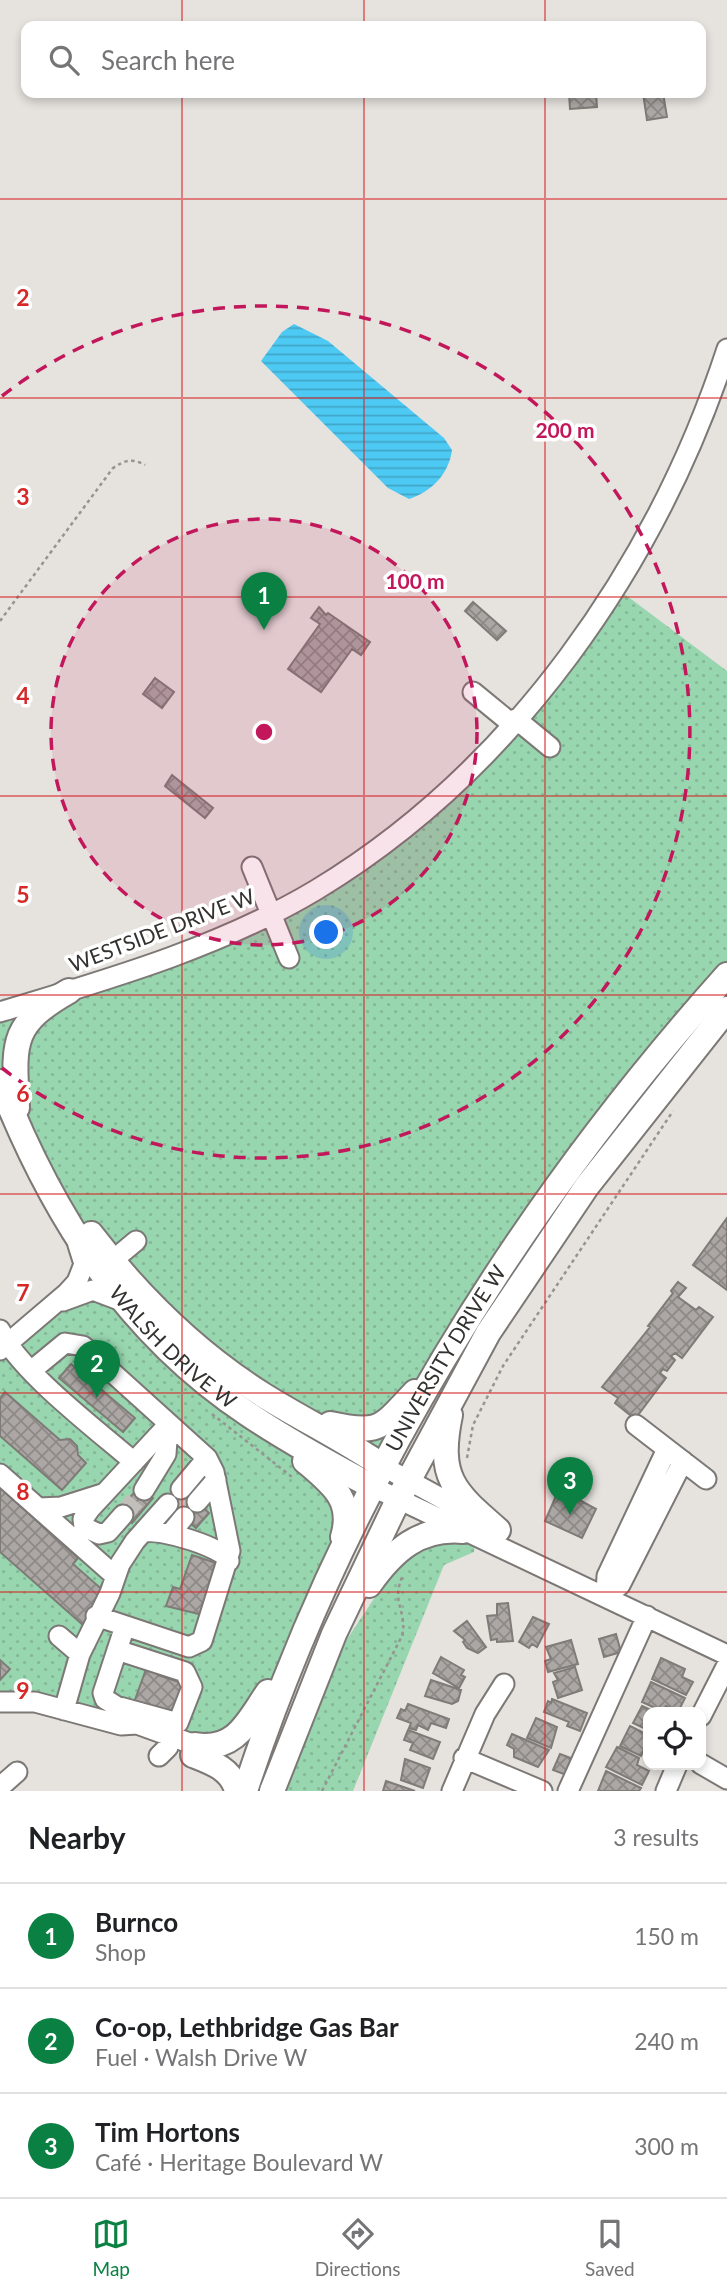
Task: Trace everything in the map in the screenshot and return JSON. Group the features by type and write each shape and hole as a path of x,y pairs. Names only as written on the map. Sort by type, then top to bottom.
{"main road":[{"name":"UNIVERSITY DRIVE W","path":"245,1791 276,1697 302,1638 378,1477 443,1360 479,1300 599,1127 650,1062 727,975"},
{"path":"17,1126 15,1066 18,1042 27,1021 41,1007 69,991"},
{"name":"UNIVERSITY DRIVE W","path":"272,1791 334,1634 404,1490 488,1333 587,1186 727,1009"},
{"name":"WALSH DRIVE W","path":"0,1082 29,1152 73,1234 99,1273 171,1351 263,1423 378,1477"},
{"name":"WALSH DRIVE W","path":"29,1152 112,1261 149,1304 210,1358 265,1397 305,1419 378,1477"},
{"path":"305,1419 355,1431 380,1426 443,1360"},
{"path":"454,1396 446,1446 449,1476 459,1497 498,1530"},
{"path":"263,1423 325,1478 346,1506 348,1519 332,1574"},
{"path":"334,1634 388,1559 401,1547 432,1531 463,1531"},
{"path":"194,1750 212,1748 237,1735 248,1723 302,1638"},
{"path":"194,1750 226,1771 235,1782 237,1791"}],"street":[{"name":"WESTSIDE DRIVE W","path":"0,1013 196,947 271,914 315,891 404,830 443,798 551,678 584,634 641,542 692,441 727,349"},
{"path":"473,692 550,747"},
{"path":"252,867 289,958"},
{"path":"53,1306 82,1272 84,1264 73,1234"},
{"path":"112,1261 136,1241"},
{"path":"127,1303 103,1291 75,1294 2,1341 31,1371 134,1462"},
{"path":"31,1371 65,1343 83,1346 148,1403 212,1469 230,1551 229,1562 205,1634 198,1645 189,1647 96,1616"},
{"path":"123,1515 108,1532 99,1534 84,1527 83,1519 168,1425"},
{"path":"144,1490 166,1454 168,1425"},
{"path":"636,1425 706,1479"},
{"path":"607,1596 607,1576 675,1455"},
{"path":"189,1495 212,1469"},
{"path":"0,1474 115,1576"},
{"path":"378,1477 498,1530 558,1573"},
{"path":"404,1490 463,1531 727,1654"},
{"path":"38,1508 61,1507 106,1492"},
{"path":"71,1716 80,1654 96,1616 110,1593 126,1552 158,1532 176,1511"},
{"path":"158,1532 220,1551 229,1562"},
{"path":"568,1791 646,1616"},
{"path":"117,1650 186,1672 192,1687 178,1723 116,1706 104,1699 103,1693 117,1650 125,1626"},
{"path":"59,1636 80,1654"},
{"path":"706,1707 727,1665"},
{"path":"452,1791 485,1714 504,1684"},
{"path":"0,1702 71,1716 120,1733 134,1735 163,1751 194,1750"},
{"path":"120,1733 137,1724 194,1750"},
{"path":"464,1758 542,1791"},
{"path":"706,1767 727,1779"},
{"path":"666,1791 675,1770"},
{"path":"0,1787 17,1772"}],"path":[{"path":"0,621 113,468 124,460 136,460 145,465"},
{"path":"467,1463 473,1425 503,1366 677,1104"},
{"path":"321,1791 402,1636 404,1626 396,1599 397,1589 410,1566"}],"green space":[{"path":"615,587 727,671 727,975 650,1062 384,1467 323,1452 339,1495 332,1574 261,1702 225,1743 0,1702 0,1350 104,1267 0,1082 0,1012 271,914 443,798"},
{"path":"448,1537 475,1544 474,1552 444,1565 353,1791 272,1791 306,1701 389,1576 404,1555"}],"water":[{"path":"294,324 328,341 444,438 452,450 450,459 438,481 425,492 409,499 388,488 261,361 282,332"}],"building":[{"path":"569,98 596,98 597,107 570,109"},
{"path":"644,98 664,98 667,117 647,120"},
{"path":"473,602 506,631 497,640 465,611"},
{"path":"319,607 326,615 328,613 370,642 361,655 352,649 321,692 288,669 320,624 311,618"},
{"path":"155,678 174,692 162,708 143,694"},
{"path":"172,775 213,808 205,818 165,786"},
{"path":"727,1218 727,1290 693,1265"},
{"path":"678,1282 686,1288 678,1297 696,1310 699,1307 713,1317 682,1358 675,1353 671,1356 675,1360 667,1371 663,1369 660,1373 666,1378 635,1419 615,1403 618,1398 602,1387 650,1327 648,1326"},
{"path":"71,1364 135,1418 123,1432 59,1378"},
{"path":"5,1392 60,1440 70,1439 77,1446 78,1455 86,1463 62,1490 0,1436 0,1398"},
{"path":"140,1486 153,1498 132,1523 118,1511"},
{"path":"179,1486 209,1513 196,1528 165,1502"},
{"path":"0,1488 78,1558 73,1564 106,1593 102,1603 83,1625 0,1552"},
{"path":"559,1489 596,1509 582,1538 545,1521"},
{"path":"192,1555 225,1566 207,1616 166,1606 173,1587 180,1589"},
{"path":"508,1603 513,1641 491,1640 487,1616 497,1615 497,1604"},
{"path":"533,1617 549,1624 537,1647 532,1644 529,1648 519,1642"},
{"path":"467,1621 486,1647 478,1653 467,1648 463,1642 465,1640 454,1631"},
{"path":"616,1634 621,1652 604,1657 599,1639"},
{"path":"571,1640 578,1664 548,1672 545,1661 551,1659 546,1647"},
{"path":"441,1657 464,1670 461,1675 465,1677 459,1688 433,1673"},
{"path":"661,1658 685,1669 682,1677 693,1682 686,1695 652,1679"},
{"path":"0,1660 10,1669 0,1680"},
{"path":"149,1661 161,1665 158,1675 188,1685 176,1722 132,1708"},
{"path":"575,1667 582,1690 558,1698 553,1682 558,1680 554,1673"},
{"path":"431,1680 461,1690 458,1701 452,1704 425,1696"},
{"path":"651,1682 685,1698 680,1707 653,1707 642,1702"},
{"path":"552,1699 587,1713 580,1731 567,1726 569,1722 544,1712 548,1701 551,1703"},
{"path":"408,1704 449,1719 446,1728 431,1723 428,1730 418,1725 416,1730 409,1728 411,1723 397,1718 401,1709 405,1711"},
{"path":"642,1706 644,1707 643,1728 633,1723"},
{"path":"536,1718 557,1727 551,1748 527,1738"},
{"path":"630,1726 643,1732 641,1756 620,1746"},
{"path":"408,1730 440,1742 433,1759 410,1750 413,1743 404,1740"},
{"path":"512,1734 549,1750 538,1767 514,1757 514,1749 507,1745"},
{"path":"617,1747 639,1758 637,1765 649,1771 642,1785 606,1767"},
{"path":"560,1754 576,1760 569,1776 553,1770"},
{"path":"405,1759 430,1768 423,1788 401,1780"},
{"path":"606,1771 641,1788 639,1791 598,1791"},
{"path":"386,1781 415,1791 383,1791"}],"tunnel":[{"path":"123,1515 144,1490"},
{"path":"176,1511 189,1495"}],"place":[{"name":"Burnco","path":"264,630"},
{"name":"Co-op, Lethbridge Gas Bar","path":"97,1398"},
{"name":"Tim Hortons","path":"570,1515"}]}
